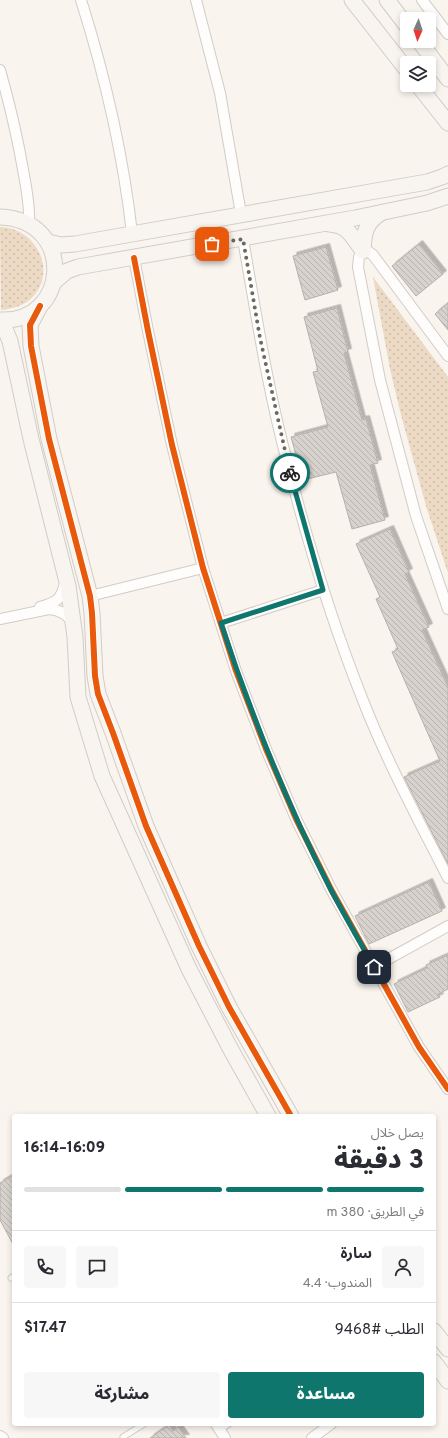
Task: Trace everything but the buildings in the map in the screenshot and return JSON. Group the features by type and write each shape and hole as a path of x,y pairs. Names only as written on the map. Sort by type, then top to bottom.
{"street":[{"path":"81,0 92,33 122,164 132,233"},
{"path":"196,0 220,93 241,214"},
{"path":"387,0 400,17"},
{"path":"422,0 448,34"},
{"path":"356,1 400,61"},
{"path":"424,48 448,79"},
{"path":"0,70 15,127 21,158 30,211 28,223"},
{"path":"424,92 448,123"},
{"path":"48,242 62,245 75,244 427,182 448,174"},
{"path":"448,174 445,183 448,189"},
{"path":"427,182 432,182 437,189 435,197 428,203"},
{"path":"54,282 67,271 78,268 243,239 399,209 428,203 448,196"},
{"path":"399,209 431,208 448,205"},
{"path":"382,212 372,219 365,232 363,251 359,257 358,267 380,380 416,516 448,609"},
{"path":"0,217 15,218 28,223 40,232 48,242 54,255 54,282 30,325 31,346 49,439 90,596 95,676 98,694 160,860 199,946 229,1007 290,1114"},
{"path":"324,223 342,226 350,233 363,251 370,252 373,255 448,356"},
{"path":"243,239 260,338 287,464 323,590 360,692 380,739 410,805 448,878"},
{"path":"134,258 172,445 203,568 236,671 266,749 297,821 332,891 419,1047 448,1089"},
{"path":"0,320 16,319 29,314 40,306"},
{"path":"0,325 6,330 10,341 31,439 66,579 74,625 78,697 102,776 189,969 267,1114"},
{"path":"90,596 203,568"},
{"path":"18,615 56,601 63,592 66,579"},
{"path":"221,623 323,590"},
{"path":"0,619 56,610 68,616 74,625"},
{"path":"88,730 105,764 107,766 112,766 116,759 108,720"},
{"path":"117,807 113,782 117,778 122,779 138,802"},
{"path":"374,967 448,926"},
{"path":"436,1334 448,1349"},
{"path":"436,1366 448,1381"},
{"path":"312,1438 328,1426"}],"lane":[{"path":"123,1437 141,1426"}],"shaded area":[{"path":"0,227 14,229 25,236 34,245 40,256 43,268 42,280 37,292 27,302 14,308 1,310"},
{"path":"373,277 448,377 448,573 426,506 401,415 390,369"}],"cycle path":[{"path":"134,258 172,445 203,568 236,671 266,749 297,821 332,891 419,1047 448,1089"},
{"path":"40,306 30,325 31,346 49,439 90,596 95,676 98,694 146,826 199,946 229,1007 290,1114"}],"way so far":[{"path":"212,244 243,239 272,398 290,473"}],"route":[{"path":"290,473 323,590 221,623 236,671 266,749 297,821 332,891 374,967"}]}
